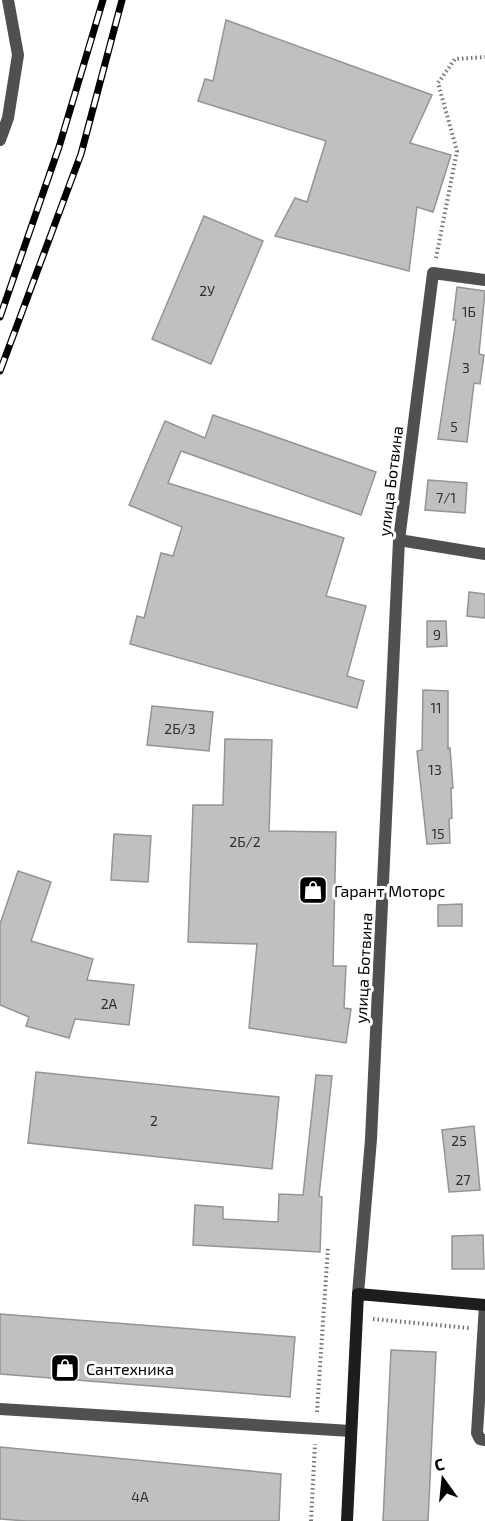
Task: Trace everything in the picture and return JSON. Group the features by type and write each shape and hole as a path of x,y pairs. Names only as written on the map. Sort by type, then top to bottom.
{"street":[{"path":"0,140 8,118 18,55 8,0"},
{"path":"434,273 485,280"},
{"name":"улица Ботвина","path":"347,1521 358,1294 371,1139 399,540 434,273"},
{"path":"399,540 485,554"},
{"path":"358,1294 485,1305 477,1433 480,1439 485,1440"},
{"path":"0,1409 351,1431"}],"path":[{"path":"434,273 457,151 438,83 455,59 485,57"},
{"path":"311,1521 328,1247"},
{"path":"373,1318 483,1329"}],"building":[{"path":"226,20 432,95 410,143 451,155 433,212 417,207 409,271 275,236 295,198 307,202 326,141 198,101 205,79 213,81"},
{"path":"204,216 263,241 211,364 152,339"},
{"path":"457,287 485,291 479,354 484,355 480,384 474,383 467,442 438,439 456,320 453,320"},
{"path":"213,415 376,472 361,515 181,451 168,483 344,538 326,596 366,606 347,676 364,681 357,708 130,644 137,616 144,618 161,553 173,556 182,527 129,505 165,421 205,438"},
{"path":"428,480 467,483 465,513 425,510"},
{"path":"469,592 485,594 485,618 467,616"},
{"path":"427,621 446,621 447,646 427,647"},
{"path":"423,690 448,691 448,749 450,748 453,788 451,788 452,818 449,819 450,843 427,844 417,751 422,750"},
{"path":"152,706 213,712 209,751 147,745"},
{"path":"225,739 272,740 269,831 336,832 333,966 346,966 344,1008 351,1009 346,1043 249,1028 257,944 188,942 193,805 223,805"},
{"path":"114,834 151,836 148,882 111,880"},
{"path":"18,871 51,882 31,941 93,959 87,980 134,985 129,1025 75,1019 69,1038 26,1026 29,1017 0,1005 0,924"},
{"path":"462,904 462,926 438,926 438,905"},
{"path":"36,1072 279,1097 272,1169 28,1143"},
{"path":"316,1075 332,1076 319,1196 322,1197 320,1252 193,1245 195,1205 223,1207 223,1219 278,1222 279,1194 303,1195"},
{"path":"474,1126 480,1190 449,1192 442,1130"},
{"path":"483,1235 484,1269 452,1269 452,1236"},
{"path":"0,1314 295,1337 290,1397 0,1374"},
{"path":"391,1350 436,1352 428,1521 383,1521"},
{"path":"0,1447 281,1474 279,1521 26,1521 0,1519"}],"railway":[{"path":"0,317 59,147 103,0"},
{"path":"0,371 81,154 122,0"}],"place":[{"name":"Гарант Моторс","path":"313,890"},
{"name":"Сантехника","path":"65,1368"}]}
